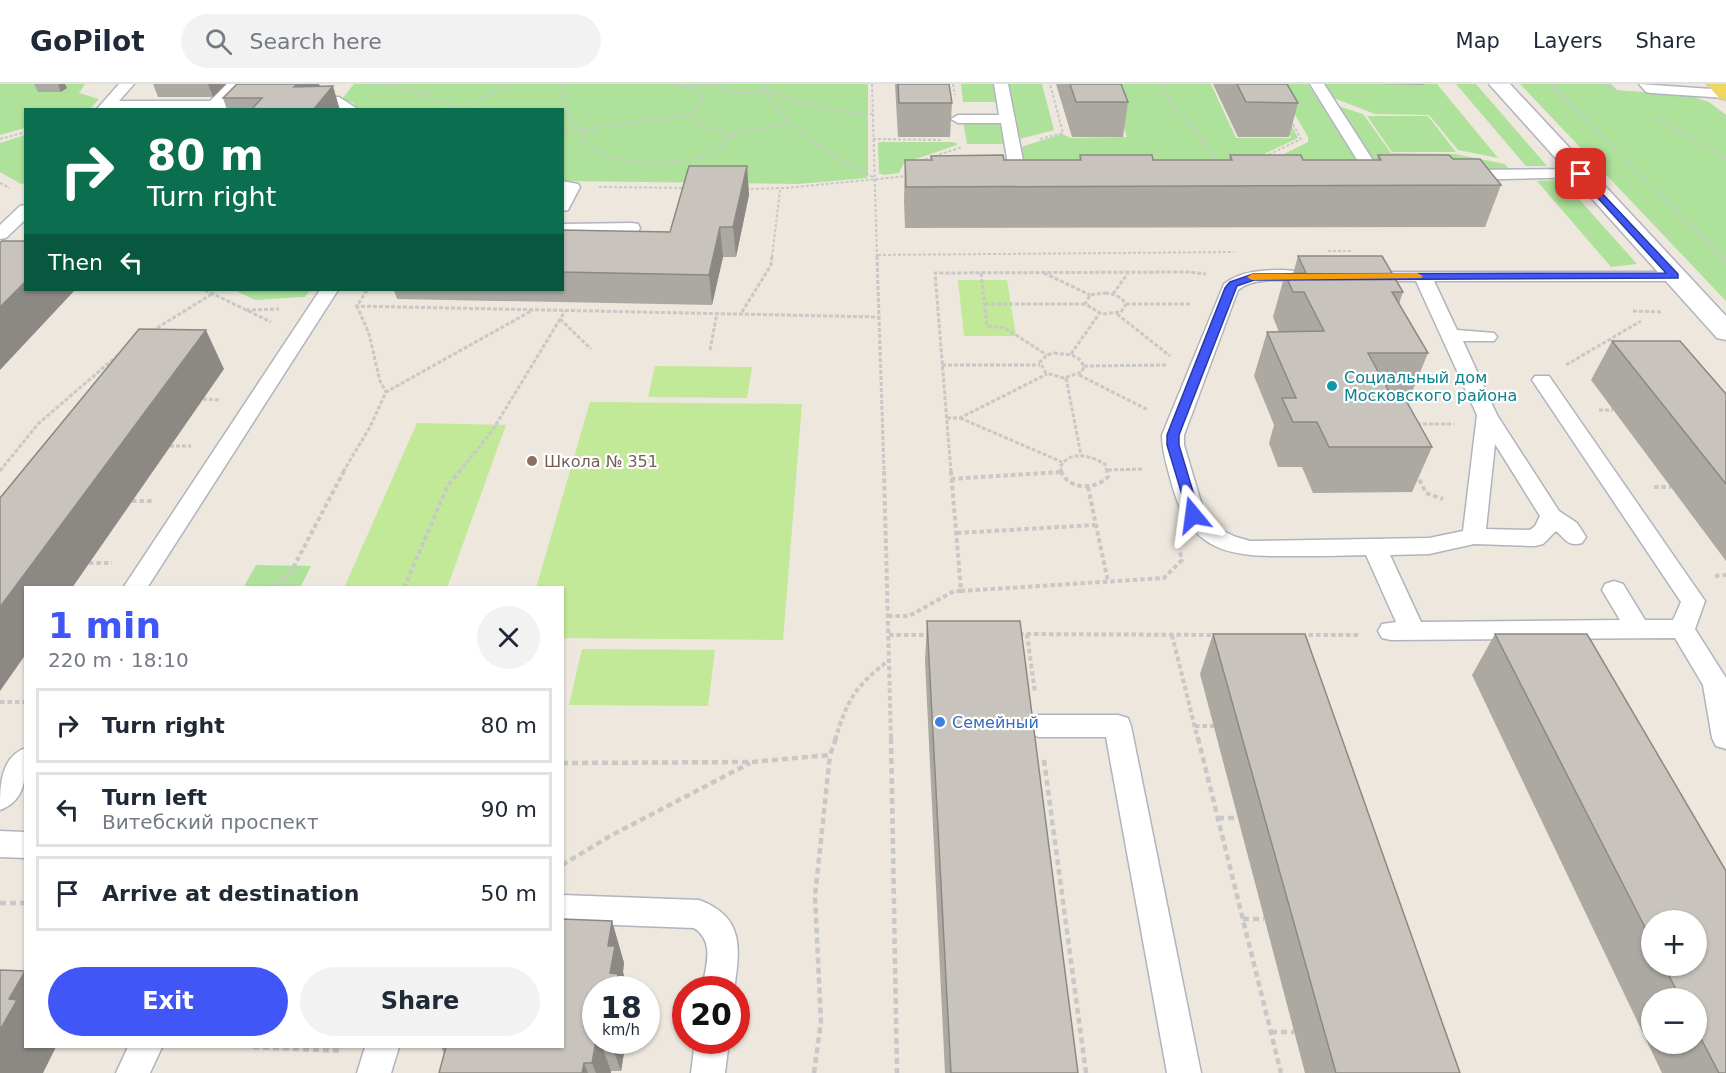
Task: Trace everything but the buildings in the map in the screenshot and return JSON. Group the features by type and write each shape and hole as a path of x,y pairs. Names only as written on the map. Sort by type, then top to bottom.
{"main road":[{"path":"1717,84 1726,94"}],"street":[{"path":"1499,84 1726,332"}],"lane":[{"path":"105,108 127,84"},
{"path":"217,103 235,84"},
{"path":"1001,84 1018,176"},
{"path":"1317,84 1381,176 1351,176"},
{"path":"1646,84 1651,89 1726,94"},
{"path":"292,101 335,105"},
{"path":"105,108 122,105 260,104"},
{"path":"958,120 1008,119"},
{"path":"1446,175 1581,174"},
{"path":"0,234 24,213"},
{"path":"564,229 632,228"},
{"path":"1423,276 1487,416 1551,516 1569,529 1574,537"},
{"path":"1551,516 1549,524 1535,538 1474,536 1429,546 1375,548 1250,549 1235,546 1210,535 1193,515 1173,445 1191,365 1224,304 1230,288 1245,279 1674,276"},
{"path":"136,586 324,298"},
{"path":"1450,334 1487,337"},
{"path":"1542,380 1693,601 1682,629"},
{"path":"1474,536 1487,416"},
{"path":"1375,548 1402,631 1682,629"},
{"path":"1614,590 1638,629"},
{"path":"1682,629 1716,684 1726,738"},
{"path":"1039,726 1118,726 1184,1073"},
{"path":"0,798 24,762"},
{"path":"0,844 24,845"},
{"path":"564,909 699,914 710,920 720,930 724,945 720,976"},
{"path":"133,1073 145,1048"},
{"path":"708,1073 710,1054"}],"path":[{"path":"381,84 421,92 436,101 461,108"},
{"path":"467,108 508,84"},
{"path":"563,108 560,99 565,84"},
{"path":"564,132 690,115 702,99 697,91 673,84"},
{"path":"872,84 890,659 897,1073"},
{"path":"1013,147 1063,133 1050,84"},
{"path":"1163,84 1165,94 1172,106 1202,138 1210,155 1223,170"},
{"path":"1551,84 1726,261"},
{"path":"1603,84 1623,95"},
{"path":"684,87 711,85 730,92 766,93"},
{"path":"762,85 788,100 810,107 873,114"},
{"path":"762,85 788,123 823,152 874,178"},
{"path":"1053,96 1060,96"},
{"path":"564,110 581,130 588,144 597,152 613,158 646,163 699,158 719,152 732,135"},
{"path":"690,115 699,125 732,135 788,123"},
{"path":"1263,158 1301,139 1288,116"},
{"path":"1654,117 1700,141 1726,158"},
{"path":"1059,119 1066,119"},
{"path":"0,139 24,133"},
{"path":"873,139 950,140"},
{"path":"919,162 962,147"},
{"path":"900,177 904,171"},
{"path":"746,189 780,190 874,178 912,176"},
{"path":"567,187 688,188"},
{"path":"742,313 771,265 780,190"},
{"path":"1042,272 1089,295 1100,292 1113,294 1122,298 1126,304"},
{"path":"961,591 935,273 1189,272 1209,275"},
{"path":"981,273 987,326 1005,328 1047,355"},
{"path":"1113,294 1128,273"},
{"path":"207,291 280,327 305,326"},
{"path":"357,306 366,291"},
{"path":"148,333 212,294"},
{"path":"1085,304 1089,295"},
{"path":"324,298 357,306 879,317"},
{"path":"985,304 1085,304 1099,314 1117,314 1124,310 1126,304"},
{"path":"1126,304 1224,304"},
{"path":"357,306 369,334 380,381 386,392"},
{"path":"274,586 291,572 355,449 370,427 386,392 533,310"},
{"path":"405,586 447,487 492,431 566,310"},
{"path":"1633,311 1666,312"},
{"path":"710,350 717,313"},
{"path":"1071,354 1099,314"},
{"path":"1117,314 1191,365"},
{"path":"560,319 591,349"},
{"path":"1542,380 1641,321"},
{"path":"0,471 38,424 122,351"},
{"path":"1040,365 1047,355 1062,352 1071,354 1082,361 1084,366"},
{"path":"942,365 1040,365"},
{"path":"1040,365 1047,374"},
{"path":"1084,366 1191,365"},
{"path":"1079,375 1084,366"},
{"path":"960,418 1047,374 1066,378 1079,375 1156,415 1177,422"},
{"path":"1066,378 1081,455"},
{"path":"947,418 960,418 1062,462"},
{"path":"1415,424 1461,424"},
{"path":"1081,455 1099,460 1108,470 1108,477 1104,482 1088,487 1070,483 1060,472 1062,462 1066,458 1081,455"},
{"path":"1412,464 1426,494 1450,502"},
{"path":"951,479 1060,472"},
{"path":"1088,487 1108,582"},
{"path":"957,534 1095,525"},
{"path":"888,616 909,616 954,591 1164,578 1182,560 1179,549"},
{"path":"1290,635 1384,635 1402,631"},
{"path":"1016,634 1219,635"},
{"path":"1027,634 1086,1073"},
{"path":"1172,634 1281,1073"},
{"path":"889,635 935,635"},
{"path":"814,1073 821,1022 815,896 830,755 839,734 845,708 855,691 861,683 890,659"},
{"path":"0,702 24,702"},
{"path":"1195,726 1214,726"},
{"path":"564,763 751,762 830,755"},
{"path":"564,864 612,835 751,762"},
{"path":"1041,807 1050,807"},
{"path":"1218,818 1238,818"},
{"path":"0,903 24,903"},
{"path":"1243,919 1264,919"},
{"path":"1060,952 1070,952"},
{"path":"1270,1032 1294,1032"},
{"path":"264,1048 379,1058"}],"green space":[{"path":"0,84 85,84 79,93 99,99 91,108 24,108 24,128 0,135"},
{"path":"354,84 868,84 868,172 867,178 798,184 564,181 564,108 357,108 353,103 342,99"},
{"path":"961,84 995,84 998,102 963,102"},
{"path":"1005,84 1042,84 1054,130 1016,140"},
{"path":"1109,84 1211,84 1236,138 1291,138 1280,117 1287,117 1298,138 1222,174 1022,174 1018,148 1062,134 1071,138 1127,137"},
{"path":"1277,84 1308,84 1363,171 1248,172 1308,142 1308,137"},
{"path":"1323,84 1437,84 1498,158 1458,150 1429,115 1375,114 1331,97"},
{"path":"1456,84 1476,84 1547,166 1526,166"},
{"path":"1520,84 1611,84 1617,90 1691,96 1709,102 1726,115 1726,301"},
{"path":"1332,104 1363,114 1391,153 1455,154 1505,164 1511,172 1377,172"},
{"path":"1367,116 1428,116 1456,152 1392,152"},
{"path":"963,122 1002,122 1006,144 967,144"},
{"path":"24,135 24,183 21,184 0,172 0,143"},
{"path":"952,142 957,145 904,163 899,173 883,175 879,173 878,143"},
{"path":"1562,180 1637,264 1611,267 1537,181"},
{"path":"958,280 1007,280 1016,336 964,336"},
{"path":"236,291 309,291 305,297 255,300"},
{"path":"655,366 752,367 747,398 648,397"},
{"path":"590,402 802,404 783,640 564,638 564,586 537,586"},
{"path":"417,423 506,425 448,586 345,586"},
{"path":"256,565 311,566 301,586 244,586"},
{"path":"582,649 715,650 708,706 569,705"}],"slow traffic":[{"path":"1252,277 1417,276"}],"place":[{"name":"Социальный дом Московского района","path":"1332,386"},
{"name":"Школа № 351","path":"532,461"},
{"name":"Семейный","path":"940,722"}],"route":[{"path":"1193,515 1173,445 1173,435 1233,284 1253,277 1674,276 1581,174"}]}
